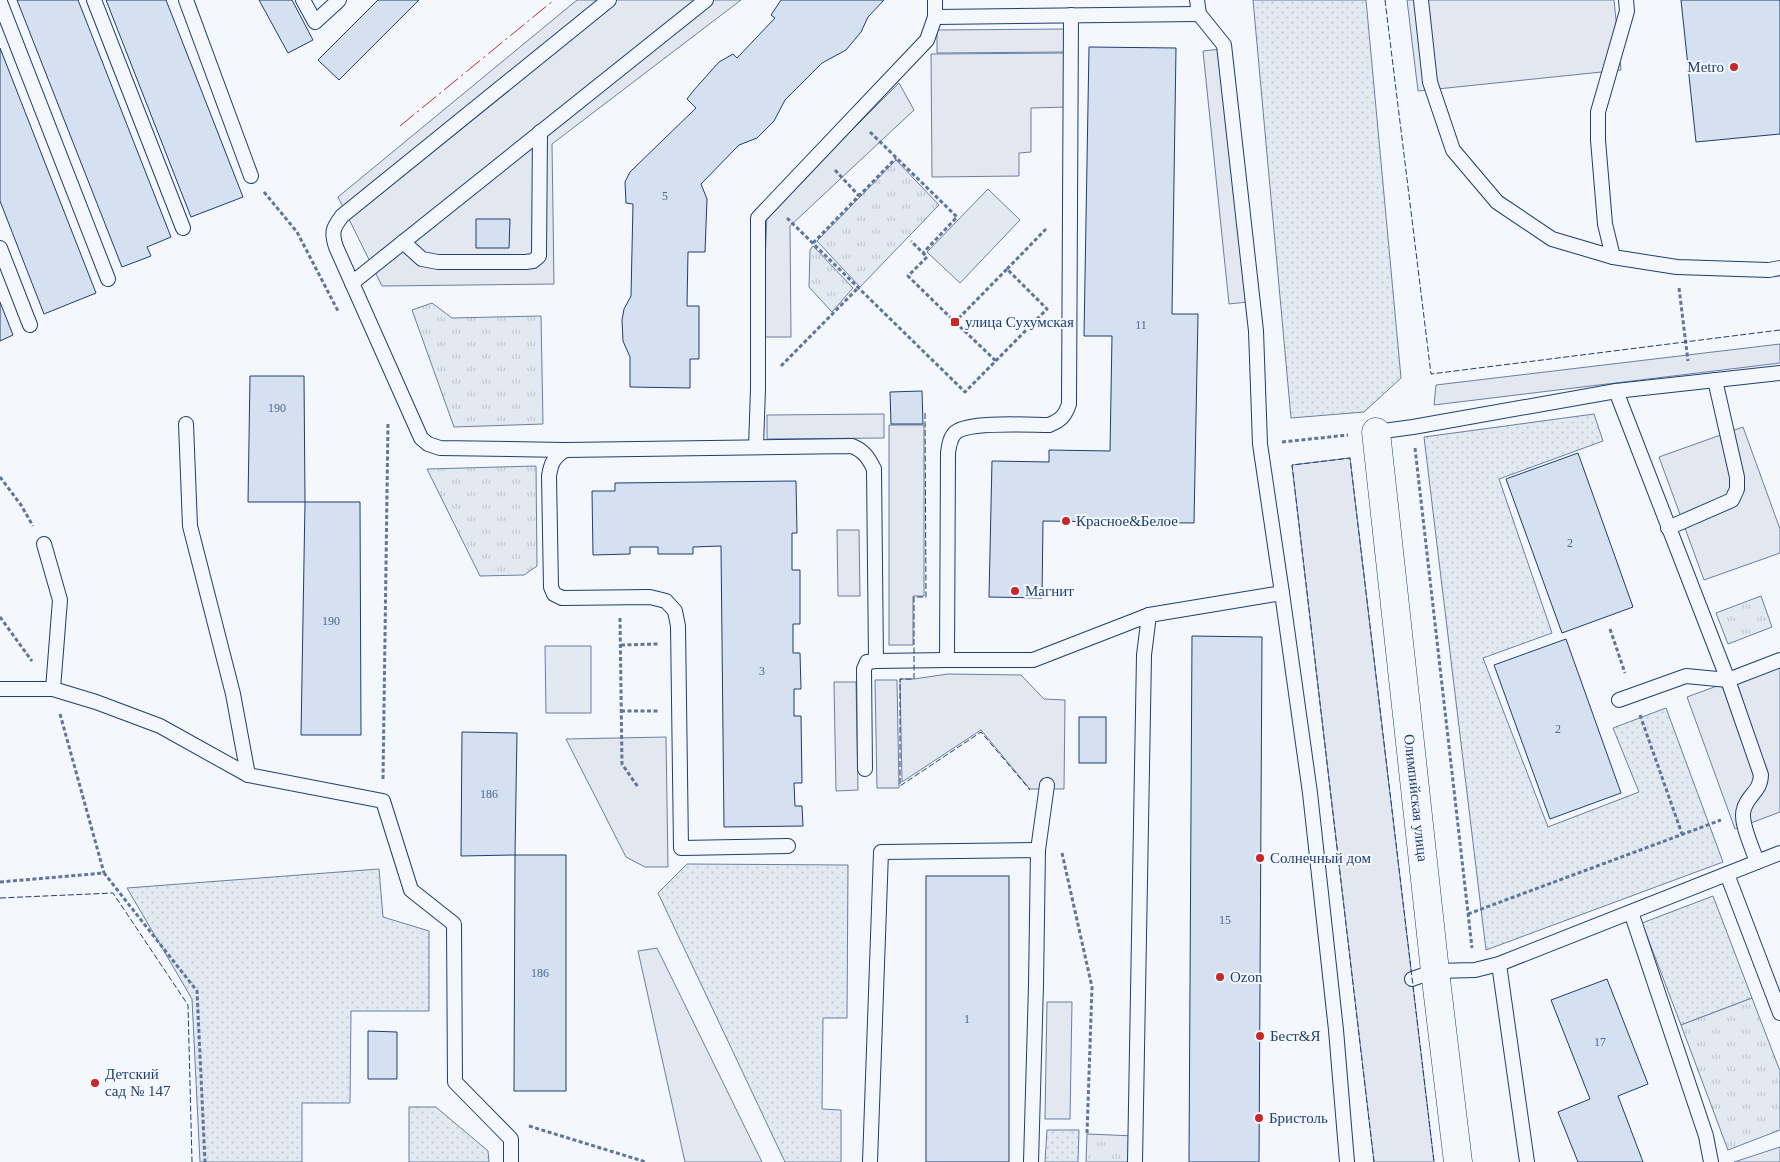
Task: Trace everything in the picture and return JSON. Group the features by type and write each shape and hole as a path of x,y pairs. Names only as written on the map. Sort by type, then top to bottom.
{"street":[{"name":"Олимпийская улица","path":"1376,432 1424,975 1458,1162"}],"lane":[{"path":"94,0 183,228"},
{"path":"186,0 251,176"},
{"path":"303,0 315,22 339,0"},
{"path":"609,0 342,216 334,227 332,236 417,432 428,444 440,448 565,450 852,446 860,449 868,456 874,469 876,661"},
{"path":"352,283 706,0"},
{"path":"756,447 758,218 927,40 935,17 935,0"},
{"path":"1198,0 1199,14 1224,45 1256,331 1260,444 1310,793 1336,1030 1347,1162"},
{"path":"1421,0 1430,82 1453,150 1497,202 1552,239 1613,257 1677,267 1769,270 1780,268"},
{"path":"1613,257 1605,224 1598,140 1598,112 1627,11 1626,0"},
{"path":"0,2 108,279"},
{"path":"935,17 1199,14"},
{"path":"947,660 948,453 950,440 957,431 971,426 1049,425 1060,420 1065,415 1069,404 1071,15"},
{"path":"403,242 422,259 438,262 533,261 539,256 540,132"},
{"path":"0,248 30,325"},
{"path":"1376,432 1616,391 1780,373"},
{"path":"1668,528 1732,500 1737,489 1737,477 1715,380"},
{"path":"1616,391 1728,680 1761,775 1761,785 1744,807 1742,817 1757,862"},
{"path":"186,424 190,526 233,694 248,775"},
{"path":"565,450 556,455 551,463 550,476 551,587 554,594 562,598 650,597 666,601 675,611 678,626 681,848 788,846"},
{"path":"44,544 60,600 52,689"},
{"path":"865,769 864,669 867,662 1033,660 1149,615 1282,593"},
{"path":"1135,1162 1144,655 1149,615"},
{"path":"1619,700 1686,676 1728,680 1780,660"},
{"path":"0,689 52,689 96,702 160,726 248,775 383,801 412,890 454,924 455,1082 511,1139 511,1162"},
{"path":"1031,1162 1038,850 1047,785"},
{"path":"870,1162 881,852 1038,850"},
{"path":"1424,975 1474,970 1499,964 1780,853"},
{"path":"1727,874 1780,1013"},
{"path":"1631,912 1706,1136 1711,1162"},
{"path":"1499,964 1527,1162"}],"path":[{"path":"854,116 957,217 922,253"},
{"path":"820,153 858,196"},
{"path":"813,243 896,158"},
{"path":"251,176 297,232 340,317"},
{"path":"772,203 965,392 1047,309 1007,269"},
{"path":"955,322 1070,205"},
{"path":"911,241 927,257 908,276 996,361"},
{"path":"1677,267 1692,383"},
{"path":"758,389 858,288"},
{"path":"383,801 388,420"},
{"path":"1413,427 1474,970"},
{"path":"1260,444 1376,432"},
{"path":"0,477 21,505 44,544"},
{"path":"620,598 622,764 638,787"},
{"path":"0,617 52,689 104,873 197,991 205,1162"},
{"path":"1610,629 1682,834"},
{"path":"621,645 678,643"},
{"path":"621,711 679,711"},
{"path":"1468,914 1722,819"},
{"path":"1062,852 1092,987 1087,1134"},
{"path":"0,882 104,873"},
{"path":"511,1139 518,1122 646,1162"}],"green space":[{"path":"1253,0 1366,0 1401,378 1364,412 1291,418"},
{"path":"896,160 939,205 860,287 817,241"},
{"path":"988,189 1020,220 960,283 927,252"},
{"path":"813,246 853,288 832,312 809,287 810,250"},
{"path":"432,303 452,318 541,316 543,424 454,427 412,310"},
{"path":"1594,414 1603,441 1499,479 1552,633 1483,658 1548,827 1639,792 1613,728 1666,708 1723,862 1486,950 1424,437"},
{"path":"536,466 537,566 524,575 480,576 427,469"},
{"path":"1761,596 1772,627 1728,644 1716,613"},
{"path":"545,646 591,646 591,713 546,713"},
{"path":"687,864 848,865 847,1018 823,1018 822,1109 841,1110 841,1162 785,1162 658,893"},
{"path":"379,869 383,917 429,931 429,1011 351,1011 350,1103 302,1103 302,1162 200,1162 192,999 127,888"},
{"path":"1713,896 1752,998 1681,1025 1642,923"},
{"path":"1752,998 1780,1071 1780,1130 1728,1150 1681,1025"},
{"path":"409,1107 436,1107 488,1151 489,1162 409,1162"},
{"path":"1047,1130 1079,1130 1078,1162 1045,1162"},
{"path":"1087,1134 1135,1136 1135,1162 1086,1162"}],"shaded area":[{"path":"577,0 741,0 552,144 554,284 382,286 338,197"},
{"path":"1407,0 1614,0 1621,70 1418,91"},
{"path":"1067,29 1067,52 937,53 937,30"},
{"path":"1221,49 1247,302 1229,304 1203,51"},
{"path":"1067,53 1068,107 1031,108 1031,152 1019,153 1019,176 932,177 931,54"},
{"path":"899,83 914,110 790,226 791,337 762,337 767,215"},
{"path":"1780,344 1780,363 1434,405 1436,385"},
{"path":"884,414 884,438 767,439 767,415"},
{"path":"889,425 924,425 924,596 913,596 913,645 889,645"},
{"path":"1743,427 1780,529 1780,553 1704,580 1659,457"},
{"path":"1350,458 1434,1162 1374,1162 1292,465"},
{"path":"837,530 859,530 860,596 838,596"},
{"path":"1780,663 1780,812 1735,829 1687,697"},
{"path":"948,674 1021,675 1044,699 1065,700 1064,789 1030,789 981,730 902,782 900,679"},
{"path":"875,680 897,680 899,788 877,788"},
{"path":"834,682 856,682 858,790 836,791"},
{"path":"666,737 668,867 645,867 626,857 566,739"},
{"path":"657,948 762,1162 685,1162 638,951"},
{"path":"1047,1002 1072,1002 1070,1119 1045,1119"},
{"path":"1780,1147 1780,1162 1734,1162"}],"building":[{"path":"17,0 78,0 171,237 147,247 151,256 122,267"},
{"path":"106,0 166,0 243,197 191,217"},
{"path":"259,0 292,0 313,40 288,53"},
{"path":"378,0 419,0 339,80 318,60"},
{"path":"781,0 884,0 868,17 861,32 846,50 822,63 785,100 774,121 757,138 739,145 701,184 707,199 705,252 688,252 687,306 699,306 699,359 690,359 690,388 630,387 630,357 623,341 622,320 624,309 631,296 633,204 626,203 625,182 630,172 696,108 687,99 694,90 719,62 733,54 737,58 775,18 771,15"},
{"name":"Metro","path":"1681,0 1780,0 1780,134 1696,142"},
{"path":"1089,47 1176,48 1172,314 1198,314 1194,523 1043,521 1042,598 989,597 992,461 1049,462 1049,450 1110,451 1112,336 1084,336"},
{"path":"0,48 96,293 44,314 0,201"},
{"path":"476,219 510,219 509,248 476,248"},
{"path":"0,302 13,335 0,341"},
{"path":"250,376 304,376 305,502 248,502"},
{"path":"922,391 923,424 891,424 890,392"},
{"path":"1578,453 1633,607 1562,633 1506,479"},
{"path":"796,481 797,533 792,533 792,570 800,570 800,624 793,624 793,653 800,653 801,689 794,689 794,716 801,716 802,783 794,783 795,806 802,806 803,826 724,827 721,546 693,547 693,554 658,554 658,547 630,547 630,554 593,555 592,491 615,491 615,483"},
{"path":"305,502 360,502 361,735 301,735"},
{"path":"1192,636 1262,637 1259,1162 1189,1162"},
{"path":"1566,639 1621,793 1550,819 1494,665"},
{"path":"1079,717 1106,717 1106,763 1079,763"},
{"path":"462,732 517,733 515,855 461,856"},
{"path":"515,855 566,855 566,1091 514,1091"},
{"path":"926,876 1009,876 1009,1162 926,1162"},
{"path":"1607,979 1648,1084 1618,1096 1643,1162 1578,1162 1558,1112 1590,1099 1551,1000"},
{"path":"368,1031 397,1032 397,1079 368,1079"}],"fence":[{"path":"1385,0 1431,374 1780,330"},
{"path":"925,413 926,597 914,597 914,679 900,679 900,786 981,732 1030,790"},
{"path":"1374,1162 1292,465 1350,458 1434,1162"},
{"path":"0,898 113,893 188,1005 192,1162"}],"power":[{"path":"400,126 554,0"}],"place":[{"name":"Metro","path":"1734,67"},
{"name":"улица Сухумская","path":"955,322"},
{"name":"Красное&Белое","path":"1066,521"},
{"name":"Магнит","path":"1015,591"},
{"name":"Солнечный дом","path":"1260,858"},
{"name":"Ozon","path":"1220,977"},
{"name":"Бест&Я","path":"1260,1036"},
{"name":"Детский сад № 147","path":"95,1083"},
{"name":"Бристоль","path":"1259,1118"}]}
